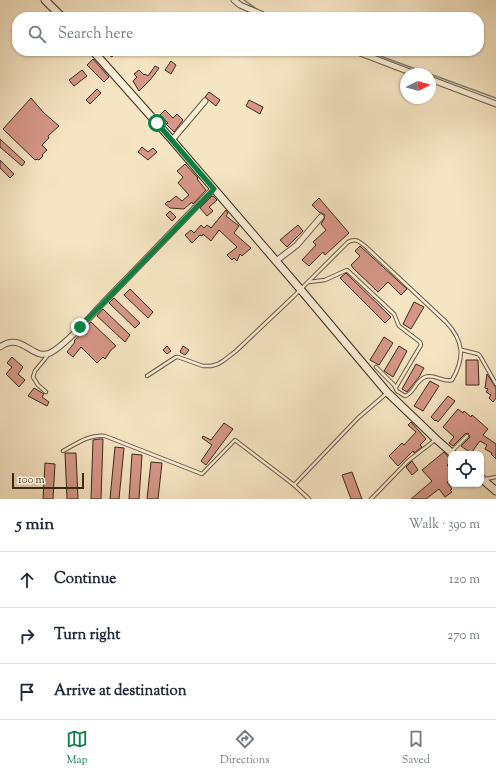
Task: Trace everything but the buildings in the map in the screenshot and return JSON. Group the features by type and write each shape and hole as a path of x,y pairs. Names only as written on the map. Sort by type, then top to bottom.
{"street":[{"path":"45,0 57,12"},
{"path":"234,0 240,5 256,12"},
{"path":"97,56 172,140 387,392 436,440 450,451"},
{"path":"368,56 400,68"},
{"path":"436,81 496,104"},
{"path":"172,140 205,101"},
{"path":"0,347 8,342 14,342 40,354 50,353 80,327 214,189"},
{"path":"276,261 297,245 321,217"},
{"path":"484,481 496,491"}],"lane":[{"path":"147,376 176,357 203,366 218,364 236,351 301,290 348,242 354,240 358,241 446,322 455,332 462,350 452,380 446,381 426,376 420,380 407,396 401,395 396,390 394,385 376,366"},
{"path":"308,282 325,280 347,270 394,314 399,326 420,342 421,345 396,386 396,390"},
{"path":"462,350 478,354 496,384"},
{"path":"46,392 34,381 33,375 50,353"},
{"path":"294,485 358,418 387,392"},
{"path":"63,451 89,437 98,435 105,436 202,474 235,440 294,485 309,499"},
{"path":"454,451 467,436"},
{"path":"371,499 408,461 436,440"},
{"path":"484,479 496,476"}],"waterway":[{"path":"244,0 261,12"},
{"path":"380,56 413,68"},
{"path":"436,76 496,98"}],"route":[{"path":"80,327 214,189 157,123"}]}
